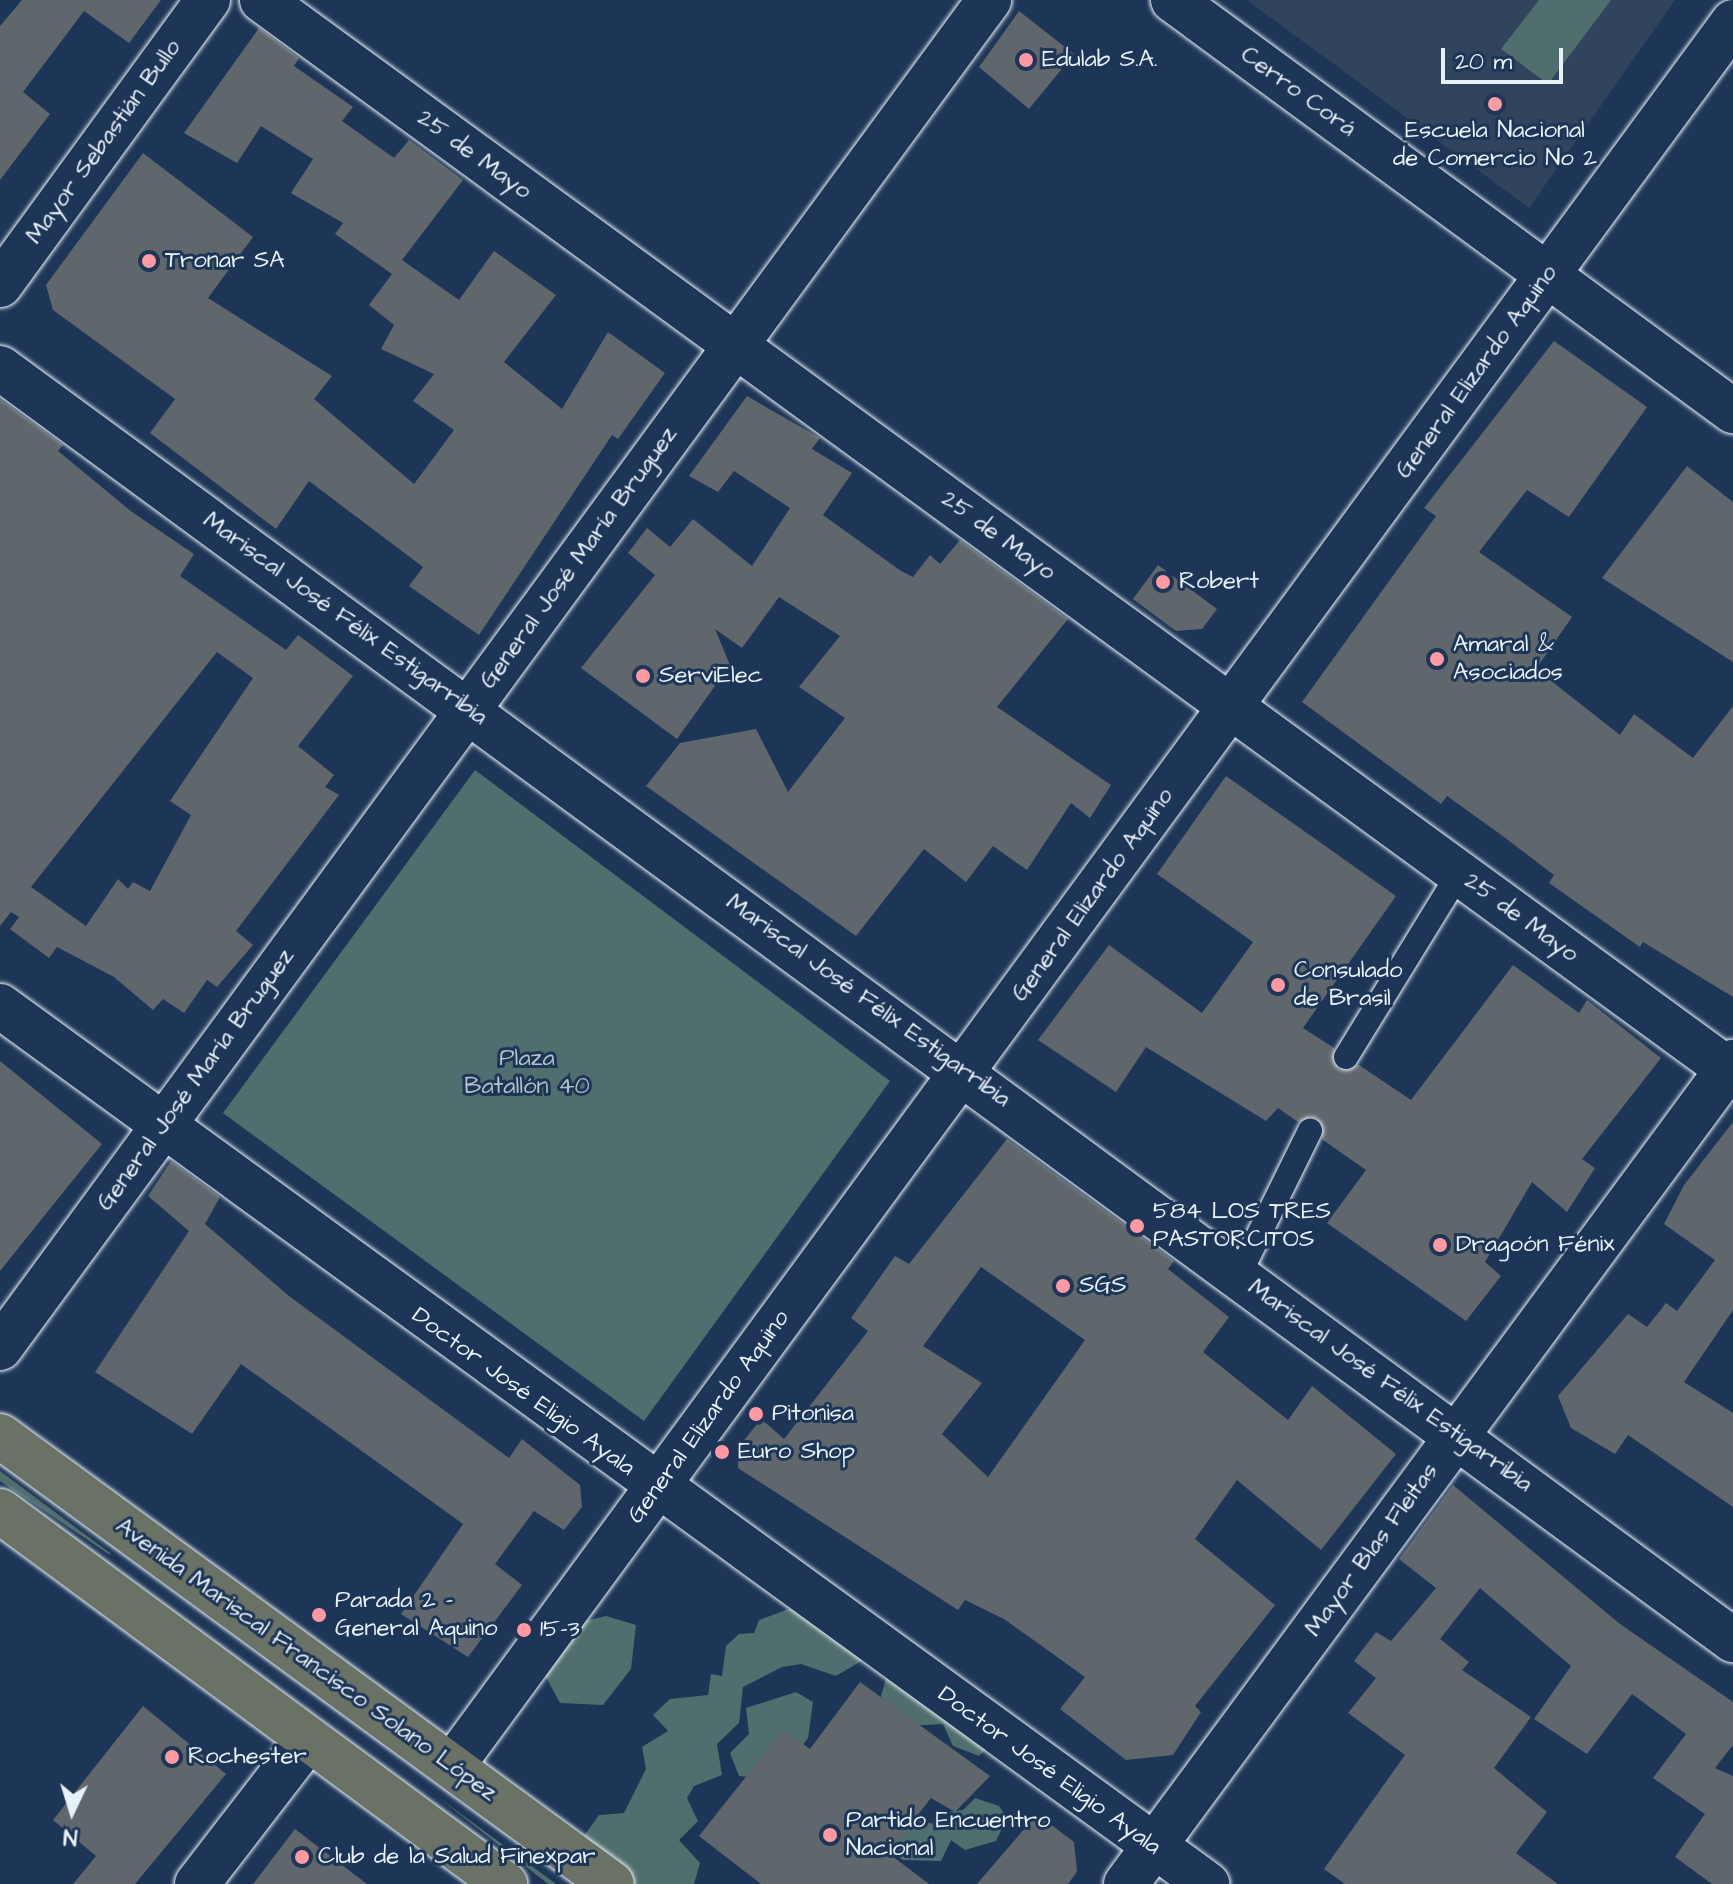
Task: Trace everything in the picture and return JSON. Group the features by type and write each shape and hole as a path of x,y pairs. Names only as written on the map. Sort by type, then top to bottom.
{"highway":[{"name":"Avenida Mariscal Francisco Solano López","path":"0,1436 612,1884"},
{"path":"0,1511 505,1884"}],"street":[{"name":"Mayor Sebastián Bullo","path":"0,285 208,0"},
{"name":"25 de Mayo","path":"262,0 1731,1068"},
{"name":"General José María Bruguez","path":"0,1348 989,0"},
{"name":"Cerro Corá","path":"1173,0 1733,411"},
{"name":"General Elizardo Aquino","path":"452,1766 1733,22"},
{"name":"Mariscal José Félix Estigarribia","path":"0,368 964,1071 1733,1640"},
{"name":"Doctor José Eligio Ayala","path":"0,1006 655,1490 1207,1884"},
{"name":"Mayor Blas Fleitas","path":"1126,1884 1731,1068"},
{"path":"197,1884 308,1740"}],"lane":[{"path":"1346,1057 1459,873"},
{"path":"1239,1275 1310,1131"}],"shaded area":[{"name":"Escuela Nacional de Comercio No 2","path":"1247,0 1675,0 1529,208"}],"green space":[{"path":"1539,0 1611,0 1548,84 1501,49"},
{"name":"Plaza Batallón 40","path":"475,770 890,1081 644,1421 223,1113"},
{"path":"0,1471 110,1553 110,1555 0,1481"},
{"path":"791,1608 863,1660 836,1676 801,1664 782,1667 743,1687 739,1723 717,1744 722,1775 694,1786 687,1798 698,1821 679,1840 700,1863 694,1884 604,1884 576,1847 599,1815 624,1813 646,1769 642,1747 668,1731 653,1715 670,1699 708,1695 711,1674 722,1676 726,1646 739,1634 754,1633 759,1620"},
{"path":"606,1616 636,1625 631,1669 603,1705 560,1703 541,1668 581,1622"},
{"path":"889,1668 995,1740 979,1756 953,1746 943,1724 872,1728"},
{"path":"796,1692 813,1702 808,1738 777,1780 739,1776 730,1753 749,1734 746,1708"},
{"path":"438,1797 556,1884 548,1884"},
{"path":"975,1798 999,1806 1007,1818 996,1841 965,1850 951,1840 941,1861 903,1860 889,1852 905,1814 933,1824 934,1814 963,1810"}],"building":[{"path":"22,0 161,0 129,43 84,11 23,92 50,114 0,180 0,26"},
{"name":"Edulab S.A.","path":"1019,11 1074,54 1029,109 979,67"},
{"path":"259,28 299,58 294,66 353,107 342,121 394,158 409,140 463,180 402,260 459,300 494,251 556,295 504,362 562,409 608,332 665,373 618,439 612,435 479,635 409,586 423,567 309,481 276,529 150,433 175,399 53,310 46,285 143,153 253,237 208,298 332,376 314,399 414,484 454,430 413,401 434,374 381,349 394,325 369,305 392,274 335,234 343,223 291,193 313,159 261,126 237,163 184,133"},
{"path":"1554,341 1647,407 1569,517 1527,490 1479,552 1572,617 1536,669 1620,735 1634,714 1693,758 1733,706 1733,997 1643,942 1640,947 1549,883 1554,875 1500,834 1447,796 1441,804 1302,702 1436,516 1424,508"},
{"path":"747,396 820,438 812,449 852,473 823,515 901,571 913,577 930,555 940,564 960,540 1068,619 997,707 1111,785 1090,818 1071,803 1027,870 993,846 966,882 924,849 856,936 646,786 680,743 756,729 788,792 845,718 799,687 840,636 779,597 742,648 715,629 730,665 677,739 581,668 655,575 628,553 647,528 670,547 693,519 752,566 790,508 734,471 718,492 689,476"},
{"path":"0,399 63,445 58,451 132,512 194,554 180,576 286,650 298,635 353,676 298,746 334,775 325,787 339,795 236,931 253,945 217,987 207,980 184,1013 163,999 153,1010 114,977 57,947 49,958 10,929 19,917 11,912 0,926","holes":["217,652 253,678 170,801 191,815 150,891 133,882 128,889 118,879 86,926 31,887"]},
{"path":"1687,466 1733,502 1733,662 1602,578"},
{"name":"Robert","path":"1158,565 1217,609 1202,629 1176,631 1133,599"},
{"path":"1226,776 1396,896 1303,1028 1334,1048 1338,1069 1359,1065 1411,1100 1513,965 1579,1013 1587,1000 1661,1058 1582,1159 1595,1168 1567,1212 1532,1182 1485,1262 1501,1276 1466,1321 1327,1223 1366,1170 1323,1140 1317,1118 1298,1122 1278,1108 1266,1121 1146,1047 1116,1092 1038,1040 1109,945 1202,1013 1253,942 1157,874"},
{"path":"0,1061 102,1144 0,1271"},
{"path":"1733,1122 1733,1310 1684,1382 1733,1413 1733,1507 1628,1435 1615,1454 1571,1428 1558,1396 1628,1314 1647,1327 1666,1303 1677,1311 1715,1260 1664,1224 1684,1185"},
{"path":"1007,1139 1174,1261 1168,1269 1229,1317 1203,1352 1288,1420 1312,1386 1396,1454 1321,1550 1237,1480 1195,1539 1275,1605 1195,1706 1201,1712 1173,1755 1126,1760 1060,1709 1085,1677 1004,1619 965,1600 958,1610 738,1468 738,1448 761,1419 784,1439 868,1331 851,1318 895,1256 909,1264","holes":["981,1267 1085,1340 988,1477 942,1434 982,1383 923,1346"]},
{"path":"171,1161 220,1197 205,1224 289,1296 509,1458 522,1439 580,1485 582,1507 564,1530 534,1511 495,1564 522,1585 468,1657 401,1614 463,1524 241,1364 192,1434 95,1372 189,1231 148,1196"},
{"path":"1453,1485 1620,1624 1733,1702 1733,1745 1715,1768 1733,1776 1733,1884 1712,1884 1675,1857 1705,1814 1653,1778 1686,1734 1632,1694 1587,1754 1534,1719 1571,1666 1480,1588 1440,1639 1469,1662 1462,1670 1531,1717 1494,1768 1547,1812 1516,1853 1558,1884 1345,1884 1324,1869 1405,1755 1348,1713 1376,1678 1354,1661 1376,1632 1391,1641 1436,1588 1399,1559"},
{"path":"860,1682 990,1776 955,1812 931,1798 888,1853 929,1884 761,1884 699,1836 783,1730 810,1749"},
{"path":"143,1706 226,1774 135,1884 73,1884 96,1856 53,1820"},
{"path":"1037,1814 1074,1842 1077,1872 1068,1884 977,1884"},
{"name":"Club de la Salud Finexpar","path":"295,1829 367,1884 253,1884"}],"place":[{"name":"Edulab S.A.","path":"1026,60"},
{"name":"Escuela Nacional de Comercio No 2","path":"1495,104"},
{"name":"Tronar SA","path":"149,261"},
{"name":"Robert","path":"1163,582"},
{"name":"Amaral & Asociados","path":"1437,659"},
{"name":"ServiElec","path":"643,676"},
{"name":"Consulado de Brasil","path":"1278,985"},
{"name":"584 LOS TRES PASTORCITOS","path":"1137,1226"},
{"name":"Dragoón Fénix","path":"1440,1245"},
{"name":"SGS","path":"1063,1286"},
{"name":"Pitonisa","path":"756,1414"},
{"name":"Euro Shop","path":"722,1452"},
{"name":"Parada 2 - General Aquino","path":"319,1615"},
{"name":"15-3","path":"524,1630"},
{"name":"Rochester","path":"172,1757"},
{"name":"Partido Encuentro Nacional","path":"830,1835"},
{"name":"Club de la Salud Finexpar","path":"302,1857"}]}
